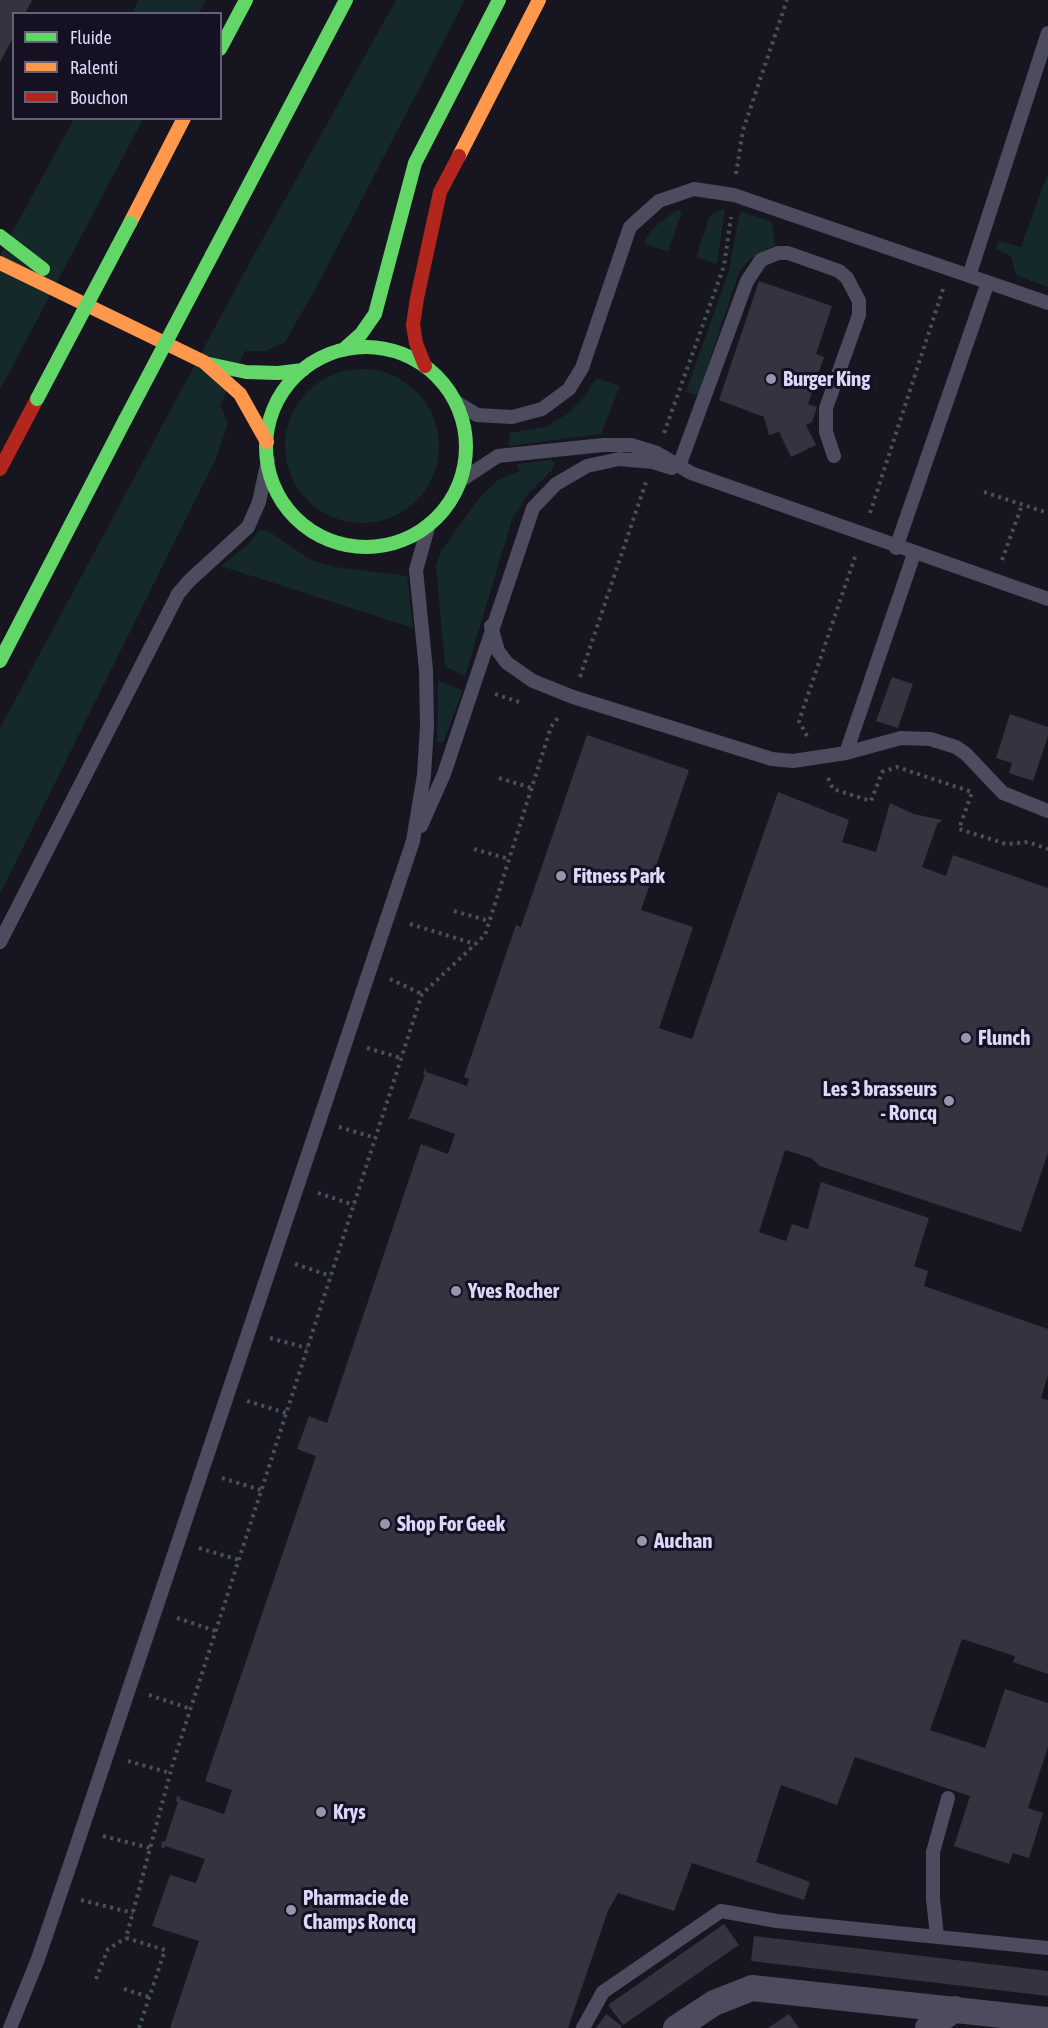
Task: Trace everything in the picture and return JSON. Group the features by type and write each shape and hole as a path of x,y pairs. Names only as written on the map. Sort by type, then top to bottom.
{"main road":[{"path":"222,45 246,0"},
{"path":"0,661 124,420 346,0"},
{"path":"343,350 361,334 375,314 414,163 499,0"},
{"path":"425,366 413,335 414,317 441,192 539,0"},
{"path":"0,469 183,120"},
{"path":"0,236 80,296 109,314"},
{"path":"0,263 204,362 246,372 278,373 303,370"},
{"path":"368,347 385,349 402,354 425,366 443,382 456,402 466,437 466,455 460,481 448,505 429,524 407,538 381,545 355,546 329,539 307,527 288,508 274,486 268,460 267,442 274,410 286,388 303,370 326,356 343,350 368,347"},
{"path":"204,362 240,394 254,413 267,442"}],"street":[{"path":"676,2028 714,2002 752,1988 1048,2020"},
{"path":"928,2028 955,2009"}],"lane":[{"path":"969,276 1048,33"},
{"path":"456,402 477,415 498,418 523,415 552,404 569,389 582,368 630,227 635,220 659,201 682,192 705,189 734,195 1048,303"},
{"path":"685,469 747,281 761,260 778,253 788,253 839,271 848,278 859,301 859,315 826,408 826,432 834,456"},
{"path":"896,548 988,282"},
{"path":"460,481 498,456 618,444 896,548 1048,599"},
{"path":"10,2028 38,1959 413,841 444,774 526,524 533,508 543,496 572,472 619,459 655,458"},
{"path":"0,942 178,594 248,527 259,502 268,460"},
{"path":"413,841 424,775 427,726 426,670 416,570 429,524"},
{"path":"846,753 914,554"},
{"path":"491,626 498,651 513,668 537,683 573,697 772,759 793,761 846,753 901,738 916,737 944,742 966,754 1003,793 1048,810"},
{"path":"937,1936 933,1899 933,1852 948,1798"},
{"path":"583,2028 603,1992 721,1911 777,1921 1048,1948"}],"path":[{"path":"96,1979 108,1949 126,1938 170,1773 422,994 485,935 552,727 573,697 724,266 743,130 788,0"},
{"path":"984,492 1048,513"},
{"path":"994,581 1022,505"},
{"path":"499,778 532,788"},
{"path":"474,849 509,859"},
{"path":"454,911 489,921"},
{"path":"388,917 475,944"},
{"path":"370,971 422,994"},
{"path":"346,1042 401,1058"},
{"path":"319,1122 376,1138"},
{"path":"297,1187 354,1205"},
{"path":"274,1257 332,1276"},
{"path":"249,1332 307,1348"},
{"path":"228,1395 286,1413"},
{"path":"202,1472 261,1490"},
{"path":"179,1541 239,1560"},
{"path":"155,1611 216,1631"},
{"path":"129,1689 191,1709"},
{"path":"107,1755 170,1773"},
{"path":"81,1831 150,1848"},
{"path":"60,1894 133,1913"},
{"path":"126,1938 165,1950 139,2028"},
{"path":"124,1989 149,1996"}],"green space":[{"path":"139,0 206,0 200,12 133,12"},
{"path":"396,0 465,0 316,288 285,342 266,351 245,351 220,406 228,422 218,454 0,894 0,728 250,262"},
{"path":"73,120 142,120 0,390 0,255"},
{"path":"1048,173 1048,287 1016,275 1011,256 995,249 999,241 1021,247"},
{"path":"725,209 717,264 696,257 709,218 716,211"},
{"path":"675,211 681,211 681,215 668,252 644,243 651,230"},
{"path":"740,211 772,222 775,245 750,259 739,272 698,395 686,392 729,270"},
{"path":"362,369 392,374 417,391 434,416 439,446 434,476 417,501 392,518 362,523 332,518 307,501 290,476 285,446 290,416 307,391 332,374"},
{"path":"596,378 620,386 601,434 509,446 509,433 545,427 567,414 585,396"},
{"path":"551,460 555,463 553,469 527,495 512,520 465,676 445,666 436,566 441,551 480,497 498,480 520,471 517,464"},
{"path":"260,530 268,531 311,560 336,567 407,576 413,628 221,566 246,546"},
{"path":"438,681 463,690 443,743 437,742"}],"building":[{"path":"0,0 32,0 26,12 12,12 12,40 0,62"},
{"name":"Burger King","path":"759,281 832,306 816,354 824,357 808,404 817,407 812,422 806,425 816,445 791,457 779,432 769,435 764,417 719,400"},
{"path":"892,677 913,684 898,728 876,721"},
{"path":"1010,714 1048,727 1048,736 1033,781 1009,773 1012,763 996,758"},
{"path":"587,735 689,770 641,910 693,927 659,1028 692,1039 778,792 849,820 842,842 876,852 890,803 914,814 942,820 938,822 922,867 946,876 953,855 1048,888 1048,1153 1021,1232 820,1166 811,1158 785,1150 759,1232 786,1241 792,1224 808,1229 821,1182 929,1218 914,1266 928,1271 924,1286 1048,1329 1048,1375 1041,1398 1048,1400 1048,1674 1013,1662 1015,1656 962,1639 930,1730 985,1748 1005,1689 1048,1703 1048,1747 1028,1808 1043,1813 1029,1858 1013,1853 1009,1864 954,1846 970,1796 855,1757 837,1805 781,1785 756,1862 810,1882 804,1900 692,1863 674,1911 618,1893 608,1911 568,2028 170,2028 199,1941 152,1926 170,1875 196,1883 205,1859 165,1846 164,1849 161,1847 162,1841 165,1842 178,1802 176,1801 177,1796 181,1797 179,1799 224,1814 232,1790 205,1781 316,1456 297,1449 309,1416 327,1423 421,1144 448,1154 455,1134 411,1118 408,1120 425,1075 423,1074 426,1067 426,1072 467,1086 469,1079 464,1077 516,925 521,927"},
{"path":"724,1924 739,1945 623,2025 608,2005"},
{"path":"754,1936 1048,1971 1048,1996 751,1961"},
{"path":"606,2014 622,2026 620,2028 596,2028"},
{"path":"789,2014 799,2028 768,2028"}],"traffic: fast":[{"path":"222,45 246,0"},
{"path":"212,255 346,0"},
{"path":"343,350 361,334 375,314 415,163 499,0"},
{"path":"37,399 130,223"},
{"path":"0,236 43,269"},
{"path":"125,420 212,255"},
{"path":"366,347 385,349 413,359 443,384 458,409 464,428 466,447 464,466 454,494 429,524 404,539 385,545 366,547 347,545 319,535 289,510 274,485 268,466 266,447 268,428 278,400 303,370 328,355 347,349 366,347"},
{"path":"209,364 246,372 278,373 303,370"},
{"path":"0,661 125,420"}],"traffic: slow":[{"path":"459,156 539,0"},
{"path":"130,223 183,120"},
{"path":"0,263 204,362 240,394 267,442"}],"traffic: jam":[{"path":"425,366 416,343 413,325 417,298 440,192 459,156"},
{"path":"0,469 37,399"}],"place":[{"name":"Burger King","path":"771,379"},
{"name":"Fitness Park","path":"561,876"},
{"name":"Flunch","path":"966,1038"},
{"name":"Les 3 brasseurs - Roncq","path":"949,1101"},
{"name":"Yves Rocher","path":"456,1291"},
{"name":"Shop For Geek","path":"385,1524"},
{"name":"Auchan","path":"642,1541"},
{"name":"Krys","path":"321,1812"},
{"name":"Pharmacie de Champs Roncq","path":"291,1910"}]}
